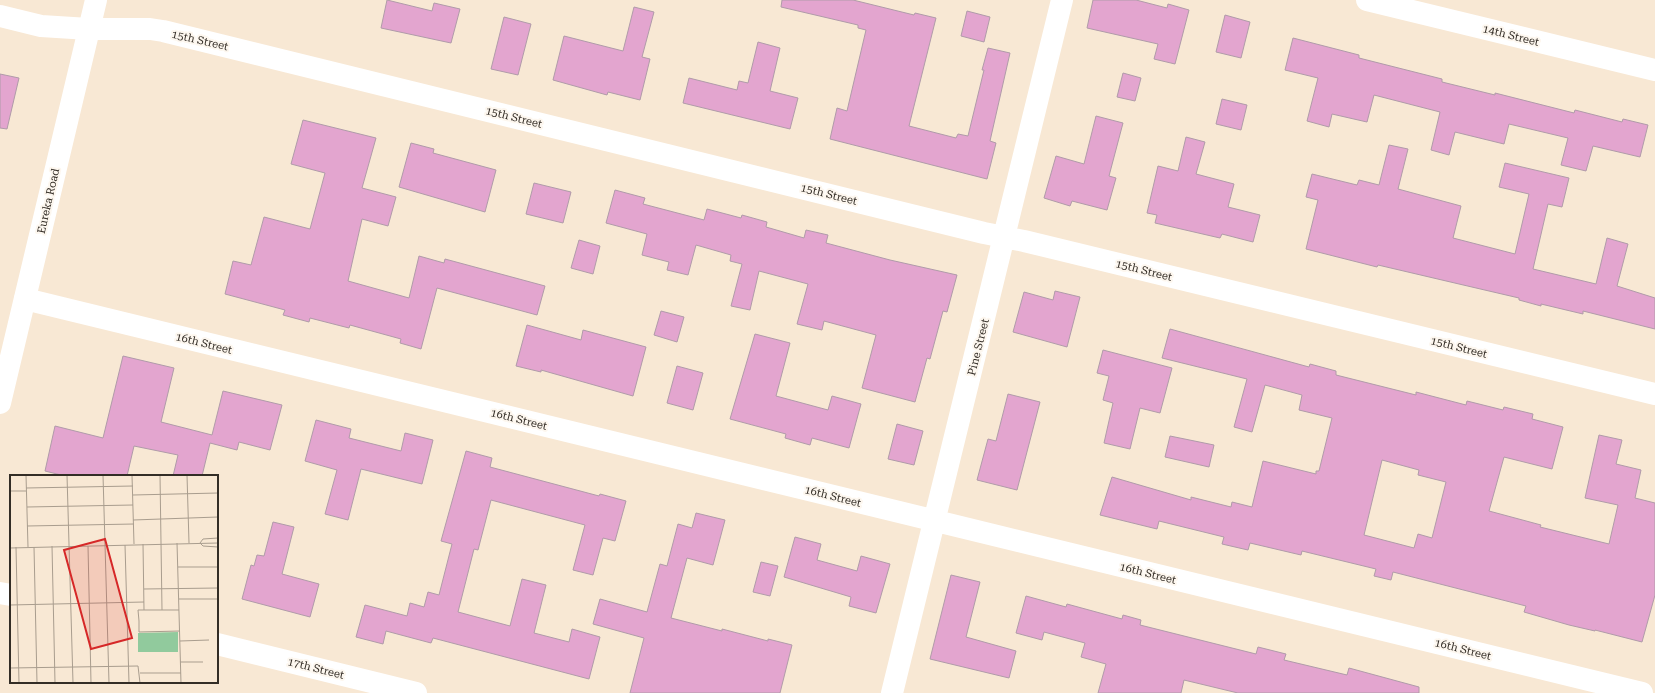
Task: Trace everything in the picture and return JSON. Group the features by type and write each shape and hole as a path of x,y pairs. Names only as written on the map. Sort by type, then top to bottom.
{"street":[{"name":"Eureka Road","path":"0,403 96,0"},
{"name":"Pine Street","path":"892,693 1062,0"},
{"name":"14th Street","path":"1367,0 1655,70"},
{"name":"15th Street","path":"0,16 41,26 89,29 150,29 163,31 1004,238 1024,241 1655,394"},
{"name":"16th Street","path":"25,299 1642,693"},
{"path":"0,593 10,595"},
{"name":"17th Street","path":"218,644 416,693"}],"building":[{"path":"387,0 432,11 434,3 460,9 451,43 381,28"},
{"path":"782,0 853,0 914,15 915,13 936,18 909,126 956,138 958,134 968,136 988,48 1010,53 990,141 996,143 987,179 830,139 837,108 847,111 866,30 858,28 858,25 781,7"},
{"path":"1093,0 1136,0 1167,8 1168,4 1189,10 1175,64 1154,59 1158,44 1087,28"},
{"path":"634,7 654,12 642,57 650,59 640,100 608,92 607,95 553,80 564,36 623,51"},
{"path":"967,11 990,17 984,42 961,36"},
{"path":"1225,15 1250,22 1241,58 1216,52"},
{"path":"504,17 531,24 518,75 491,69"},
{"path":"1293,38 1359,55 1359,58 1442,79 1442,82 1495,95 1495,93 1574,113 1575,110 1622,122 1623,119 1648,125 1640,157 1593,146 1586,171 1561,165 1568,138 1509,124 1504,144 1455,132 1449,155 1431,150 1440,112 1374,95 1367,122 1332,114 1329,127 1307,121 1318,78 1285,70"},
{"path":"758,42 780,48 770,91 798,98 790,129 683,103 689,78 737,90 739,81 748,83"},
{"path":"1123,73 1141,78 1135,101 1117,97"},
{"path":"0,74 19,78 7,129 0,128"},
{"path":"1222,99 1247,105 1241,130 1216,124"},
{"path":"1096,116 1123,123 1109,176 1116,178 1107,210 1072,201 1070,206 1044,198 1056,156 1084,164"},
{"path":"303,120 376,138 362,188 396,197 388,226 362,219 348,281 409,298 419,256 444,263 445,259 545,286 537,315 437,288 421,349 400,343 401,339 350,325 349,328 310,318 309,322 283,315 285,310 225,294 233,261 251,265 264,217 310,229 325,173 291,164"},
{"path":"1186,137 1205,142 1196,174 1234,184 1228,207 1260,215 1253,242 1222,234 1220,238 1155,223 1157,215 1147,213 1158,166 1178,171"},
{"path":"411,143 434,149 433,153 496,170 485,212 399,187"},
{"path":"1389,145 1408,149 1398,189 1461,206 1453,238 1515,254 1529,194 1499,187 1505,163 1569,178 1562,207 1548,204 1533,269 1596,284 1607,238 1628,244 1617,286 1655,298 1655,329 1583,311 1583,314 1541,304 1541,306 1519,300 1519,298 1378,265 1377,267 1306,249 1318,200 1306,197 1312,174 1357,185 1359,180 1379,185"},
{"path":"534,183 571,192 563,223 526,214"},
{"path":"615,190 645,198 643,204 704,220 707,209 741,218 742,215 767,222 766,227 804,238 806,230 828,235 826,243 890,260 957,275 947,312 943,311 930,359 927,358 915,402 862,388 876,335 824,321 822,330 797,324 808,284 759,271 750,310 731,306 742,264 730,261 731,255 696,245 688,275 667,270 669,262 642,255 647,234 606,223"},
{"path":"579,240 600,246 593,274 571,268"},
{"path":"1055,291 1080,297 1067,347 1013,332 1024,292 1053,300"},
{"path":"661,311 684,317 677,342 654,335"},
{"path":"527,325 581,340 583,330 646,347 633,396 541,370 541,372 516,366"},
{"path":"1170,329 1309,367 1310,364 1336,371 1336,375 1416,395 1416,392 1466,405 1467,401 1503,410 1504,407 1533,414 1532,419 1563,427 1552,469 1504,457 1489,511 1541,525 1540,527 1609,544 1618,505 1585,498 1599,435 1622,440 1616,464 1641,470 1635,498 1655,503 1655,595 1642,642 1569,625 1524,612 1526,606 1393,572 1391,580 1374,576 1376,569 1302,551 1301,555 1250,543 1248,550 1222,544 1224,537 1159,521 1157,529 1100,515 1112,477 1191,500 1191,497 1231,507 1232,502 1252,507 1263,461 1316,474 1316,471 1319,471 1332,418 1299,410 1302,395 1265,385 1252,432 1234,427 1247,379 1162,358","holes":["1382,460 1419,470 1418,475 1446,482 1432,538 1418,534 1414,548 1364,535"]},
{"path":"755,334 790,343 776,396 828,410 832,396 861,404 849,448 812,438 810,445 785,438 786,434 730,419"},
{"path":"1103,350 1172,368 1160,413 1140,408 1130,449 1104,443 1113,403 1103,400 1109,376 1097,373"},
{"path":"123,356 174,368 161,422 212,435 223,391 282,405 270,450 239,442 237,450 210,443 202,475 173,475 178,455 134,446 127,475 61,475 45,471 55,426 103,438"},
{"path":"677,366 703,373 693,410 667,403"},
{"path":"1008,394 1040,402 1017,490 977,480 988,439 996,441"},
{"path":"316,420 351,429 349,438 401,451 405,433 433,440 422,484 361,469 348,520 325,514 337,470 305,461"},
{"path":"897,424 923,431 914,465 888,459"},
{"path":"1170,436 1214,445 1209,467 1165,457"},
{"path":"466,451 492,458 490,467 599,496 600,494 626,501 615,541 603,538 593,575 573,570 585,525 491,500 478,550 474,549 458,612 510,626 522,579 546,585 534,633 569,642 572,629 600,637 589,679 433,638 431,643 386,631 383,644 356,637 365,605 407,616 410,603 424,607 428,592 439,595 452,544 441,541"},
{"path":"696,513 725,520 713,565 687,558 671,618 722,631 722,629 768,641 768,639 792,645 780,693 630,693 644,638 593,624 600,599 647,612 660,564 667,566 678,524 692,528"},
{"path":"273,522 294,527 282,574 319,584 310,617 242,599 251,565 254,566 257,555 264,556"},
{"path":"795,537 821,544 817,560 857,571 861,556 890,564 876,613 849,606 851,597 784,577"},
{"path":"761,562 778,566 770,596 753,592"},
{"path":"951,575 980,582 966,637 1016,651 1009,678 930,659"},
{"path":"1026,596 1066,607 1067,604 1122,619 1123,615 1141,620 1140,625 1256,654 1258,647 1286,654 1284,660 1347,675 1349,668 1419,687 1419,693 1238,693 1184,680 1181,693 1098,693 1106,664 1081,657 1085,643 1044,632 1042,640 1016,633"}]}
